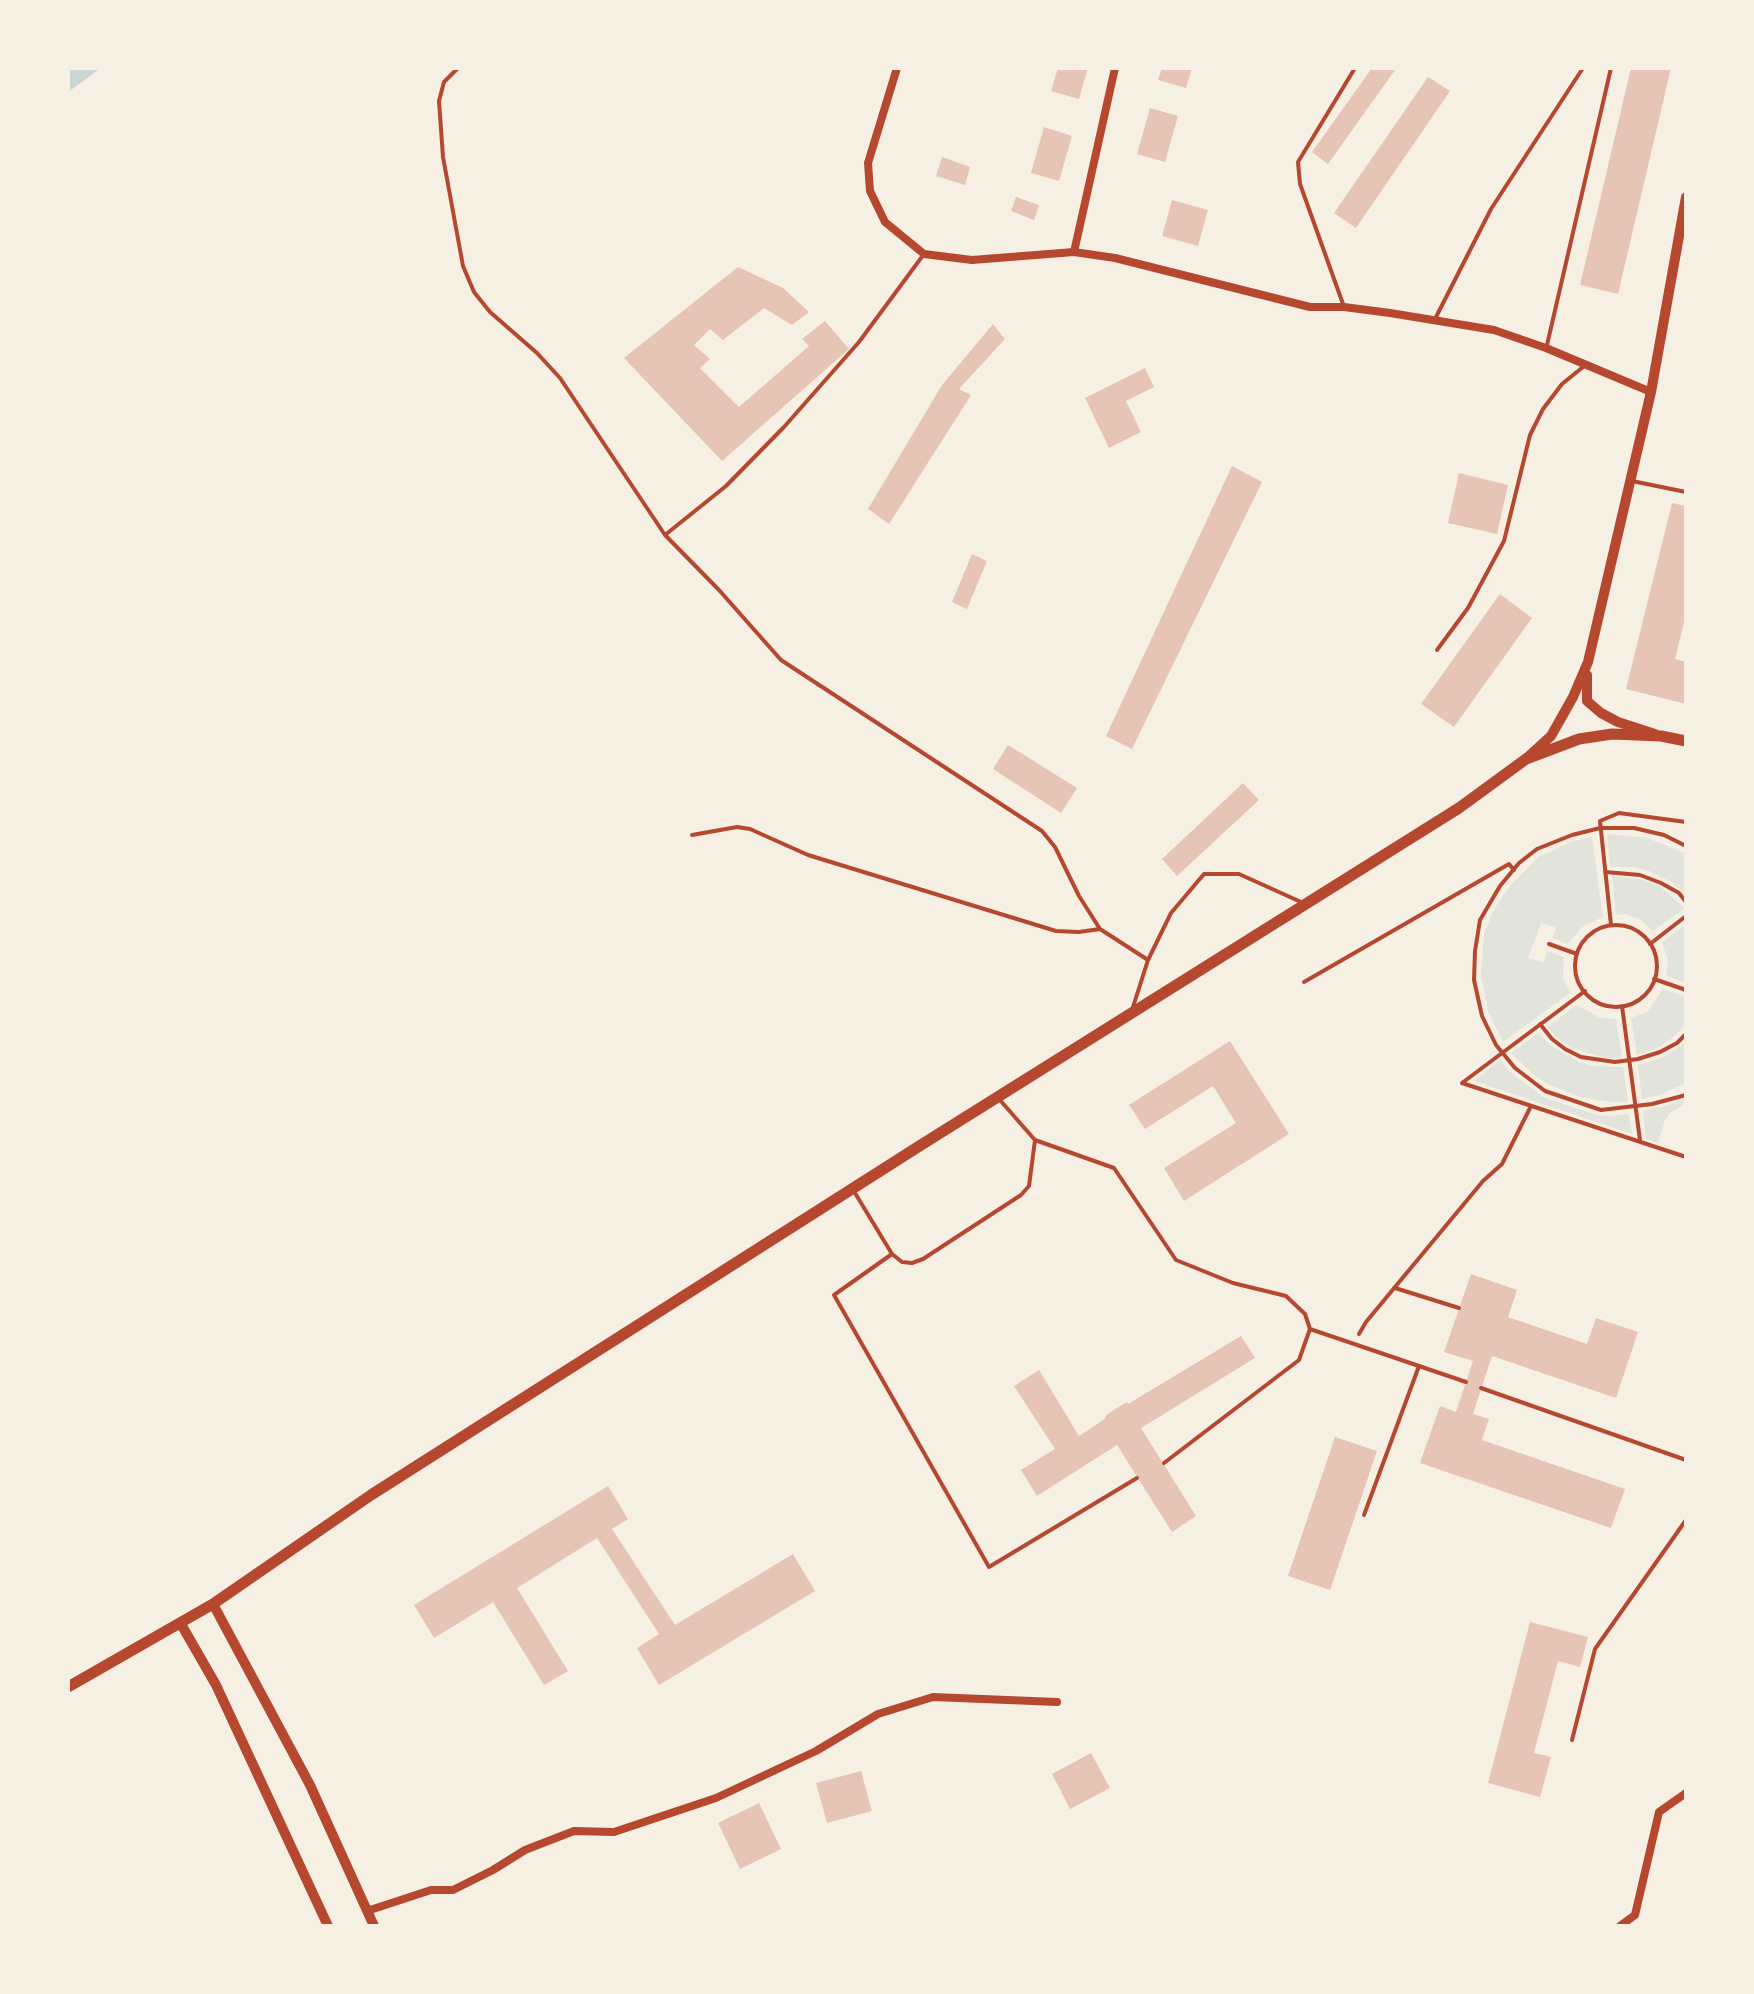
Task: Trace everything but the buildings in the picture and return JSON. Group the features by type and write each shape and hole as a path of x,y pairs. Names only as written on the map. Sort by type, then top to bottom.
{"main road":[{"path":"68,1687 213,1604 388,1484 1459,808 1526,759 1579,739 1612,734 1686,741"}],"street":[{"path":"897,68 868,163 870,191 885,222 924,254 972,260 1074,252 1115,258 1310,306 1344,307 1494,330 1650,392"},
{"path":"1074,252 1115,68"},
{"path":"1526,759 1551,736 1588,662 1650,392 1686,198"},
{"path":"1588,662 1588,700 1600,713 1661,736"},
{"path":"213,1604 310,1785 374,1926"},
{"path":"181,1624 216,1685 328,1926"},
{"path":"366,1911 432,1890 453,1890 525,1850 574,1830 614,1832 716,1798 816,1750 878,1714 933,1697 1057,1702"},
{"path":"1620,1926 1635,1914 1659,1812 1686,1793"}],"lane":[{"path":"458,68 444,82 440,101 443,157 463,266 474,292 560,378 665,535 781,660 1042,831 1100,929 1148,960"},
{"path":"1344,307 1300,184 1298,162 1355,68"},
{"path":"1436,319 1491,209 1584,68"},
{"path":"1546,348 1611,68"},
{"path":"665,535 726,486 784,427 859,342 924,254"},
{"path":"1436,650 1468,608 1504,541 1530,435 1543,409 1562,384 1586,364"},
{"path":"1630,480 1686,492"},
{"path":"692,835 750,828 808,855 1056,931 1100,929"},
{"path":"1131,1014 1148,960 1171,913 1204,874 1239,874 1305,904"},
{"path":"998,1098 1035,1140 1114,1168 1176,1260 1233,1283 1286,1296 1304,1314 1310,1329 1300,1360 1164,1462"},
{"path":"853,1189 892,1254 902,1262 912,1263 1029,1186 1035,1140"},
{"path":"892,1254 834,1295 988,1567 1138,1478"},
{"path":"1310,1329 1466,1382"},
{"path":"1364,1514 1419,1366"},
{"path":"1482,1388 1686,1460"},
{"path":"1572,1740 1595,1648 1686,1520"}],"path":[{"path":"1611,925 1600,821 1619,813 1686,822"},
{"path":"1686,846 1664,835 1634,828 1600,828 1572,834 1538,849 1500,886 1480,920 1474,951 1474,980 1482,1016 1496,1045 1515,1068 1545,1091 1602,1110 1637,1107 1686,1095"},
{"path":"1304,982 1510,864 1514,870"},
{"path":"1604,872 1640,875 1680,893 1686,902"},
{"path":"1650,944 1686,916"},
{"path":"1625,926 1638,931 1650,944 1656,966 1654,980 1638,1000 1622,1006 1600,1004 1584,991 1576,974 1577,954 1587,937 1598,929 1625,926"},
{"path":"1549,944 1577,954"},
{"path":"1654,980 1686,990"},
{"path":"1584,991 1462,1083 1686,1157"},
{"path":"1622,1006 1640,1142"},
{"path":"1540,1024 1564,1049 1581,1057 1615,1062 1660,1052 1686,1034"},
{"path":"1354,1342 1366,1322 1483,1180 1502,1164 1531,1106"},
{"path":"1394,1288 1459,1308"}],"shaded area":[{"path":"68,68 101,68 68,92"},
{"path":"1607,834 1648,838 1686,854 1686,895 1649,871 1610,867"},
{"path":"1592,837 1603,917 1582,927 1568,944 1553,938 1556,927 1541,923 1528,958 1544,963 1547,951 1564,957 1563,977 1570,993 1503,1042 1488,1012 1481,974 1484,934 1493,911 1510,886 1539,857"},
{"path":"1612,876 1658,885 1685,908 1653,931 1639,919 1616,915"},
{"path":"1686,924 1686,983 1666,976 1668,961 1662,942"},
{"path":"1663,989 1686,997 1686,1025 1656,1049 1637,1055 1631,1018 1647,1012"},
{"path":"1577,1005 1598,1017 1616,1019 1622,1058 1605,1058 1572,1048 1547,1027"},
{"path":"1538,1033 1579,1062 1623,1067 1628,1102 1579,1097 1533,1074 1511,1053"},
{"path":"1686,1042 1686,1083 1642,1099 1638,1065 1664,1057"},
{"path":"1501,1060 1543,1097 1597,1115 1629,1114 1632,1134 1474,1081"},
{"path":"1686,1098 1686,1103 1665,1120 1658,1143 1646,1140 1643,1111"}]}
